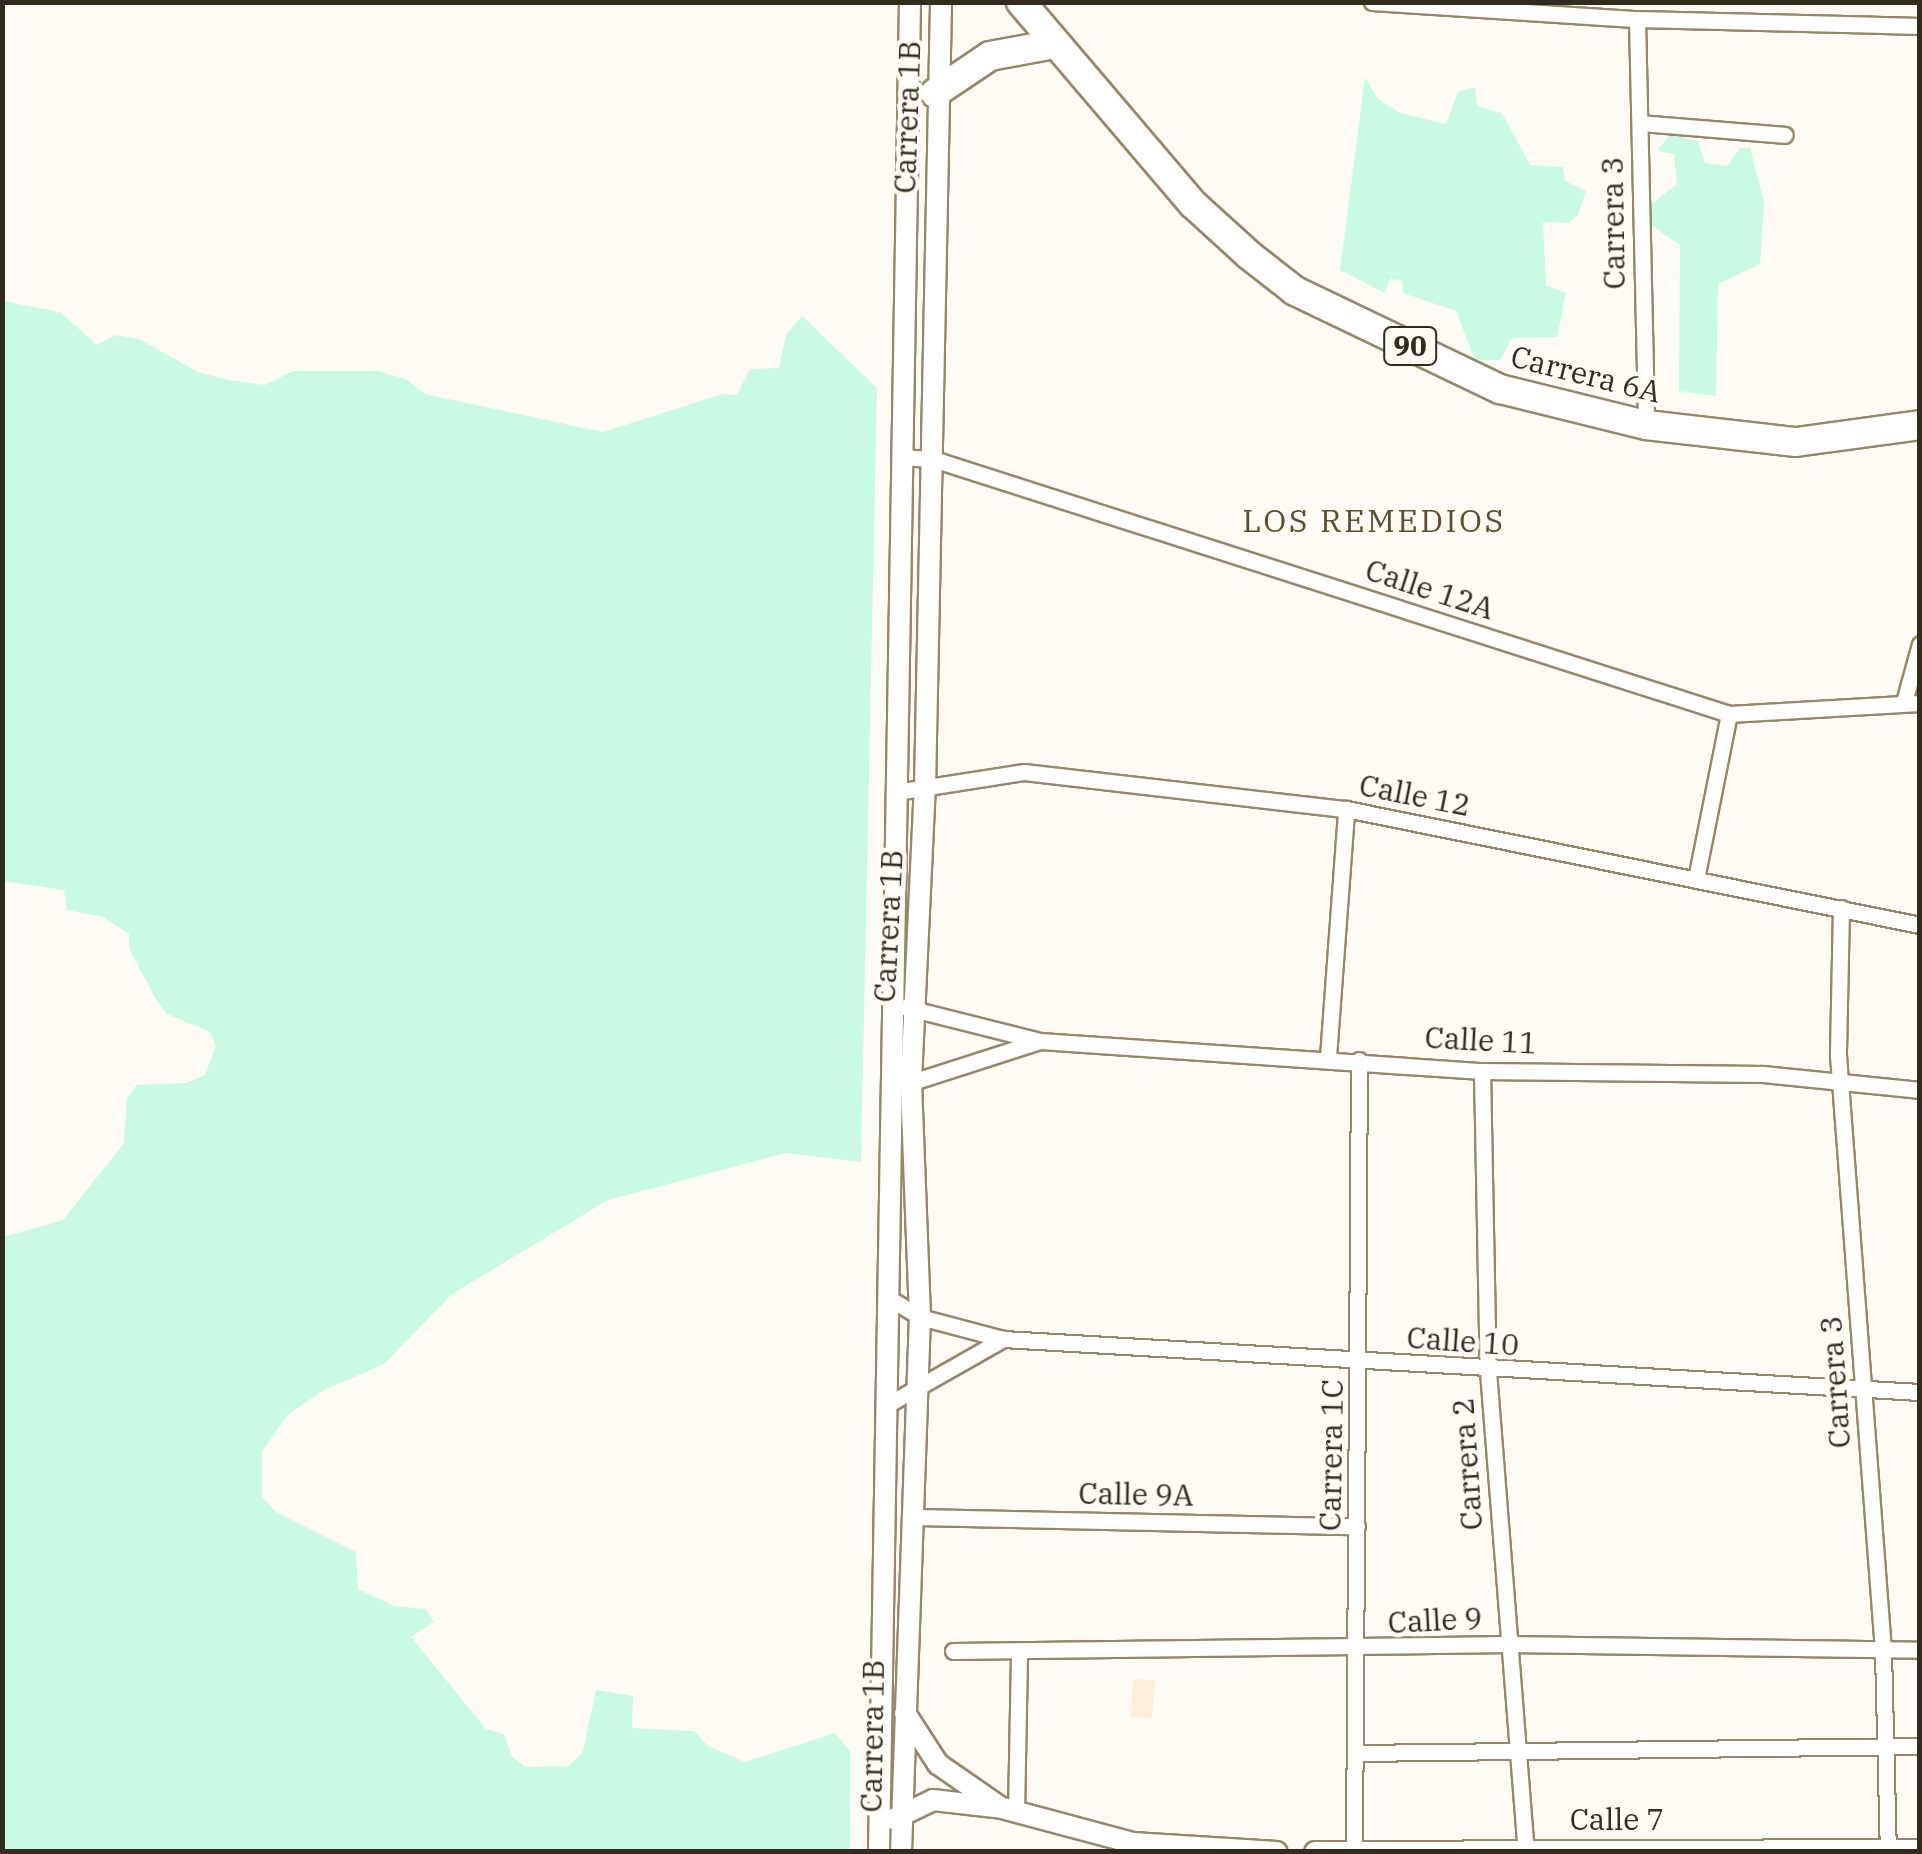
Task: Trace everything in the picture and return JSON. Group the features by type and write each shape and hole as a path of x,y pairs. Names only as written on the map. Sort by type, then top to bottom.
{"highway":[{"name":"Carrera 6A","path":"1021,2 1193,204 1295,291 1500,389 1646,425 1796,442 1920,425"},
{"path":"935,93 990,56 1055,44"}],"street":[{"name":"Carrera 1B","path":"900,1852 914,1385 920,1317 896,792 910,2"},
{"name":"Carrera 1B","path":"879,1852 890,1091 903,1006 925,787 935,93 941,2"},
{"path":"1372,2 1586,8 1638,20 1920,26"},
{"name":"Carrera 3","path":"1638,20 1646,425"},
{"path":"1640,122 1785,136"},
{"name":"Calle 12A","path":"902,457 932,459 1729,714 1912,703"},
{"path":"1912,703 1920,644"},
{"path":"1696,879 1729,714"},
{"name":"Calle 12","path":"896,792 1024,772 1346,809 1920,925"},
{"path":"1328,1057 1346,809"},
{"name":"Carrera 3","path":"1841,908 1842,1078 1883,1651 1888,1850"},
{"path":"903,1006 1040,1040"},
{"path":"890,1091 1040,1040"},
{"name":"Calle 11","path":"1040,1040 1328,1057 1482,1071 1842,1078 1920,1090"},
{"name":"Carrera 1C","path":"1354,1851 1360,1060"},
{"name":"Carrera 2","path":"1482,1071 1488,1371 1508,1644 1522,1752 1526,1850"},
{"name":"Calle 10","path":"887,1297 920,1317 1003,1339 1488,1371 1920,1392"},
{"path":"885,1406 914,1385 1003,1339"},
{"name":"Calle 9A","path":"913,1517 1357,1526"},
{"name":"Calle 9","path":"953,1651 1355,1651 1508,1644 1920,1650"},
{"path":"1009,1810 1019,1654"},
{"path":"903,1706 938,1764 1009,1810"},
{"path":"1356,1753 1920,1746"},
{"path":"879,1826 933,1800 1009,1810 1133,1844 1277,1852"},
{"name":"Calle 7","path":"1315,1852 1920,1850"}],"shaded area":[{"path":"1133,1679 1155,1680 1152,1718 1131,1717"}],"green space":[{"path":"1365,77 1378,99 1400,113 1446,124 1458,92 1475,87 1477,106 1502,113 1530,165 1563,167 1565,181 1586,191 1578,215 1568,223 1543,222 1546,285 1566,293 1557,337 1512,338 1500,360 1475,360 1456,311 1403,293 1402,281 1390,278 1385,293 1340,270"},
{"path":"1670,134 1698,141 1705,163 1727,166 1740,148 1750,148 1764,202 1760,264 1718,284 1716,396 1679,391 1680,245 1645,221 1646,208 1677,184 1674,154 1657,151"},
{"path":"3,301 60,312 97,345 116,335 139,339 198,372 229,380 265,385 293,371 378,371 406,379 425,394 603,432 722,394 737,395 750,369 779,368 786,335 802,316 877,388 861,1162 786,1153 608,1200 452,1294 384,1364 324,1390 287,1415 262,1452 262,1497 276,1512 356,1552 358,1589 394,1606 426,1609 434,1622 411,1637 486,1729 504,1734 512,1757 526,1767 569,1766 583,1751 596,1690 633,1696 632,1728 694,1731 708,1746 745,1762 835,1733 850,1751 850,1851 3,1851 3,1237 63,1220 124,1143 127,1098 137,1085 186,1083 205,1075 216,1046 210,1032 167,1014 129,948 129,934 103,917 67,910 64,890 3,881"}],"district":[{"name":"LOS REMEDIOS","path":"1374,520"}]}
